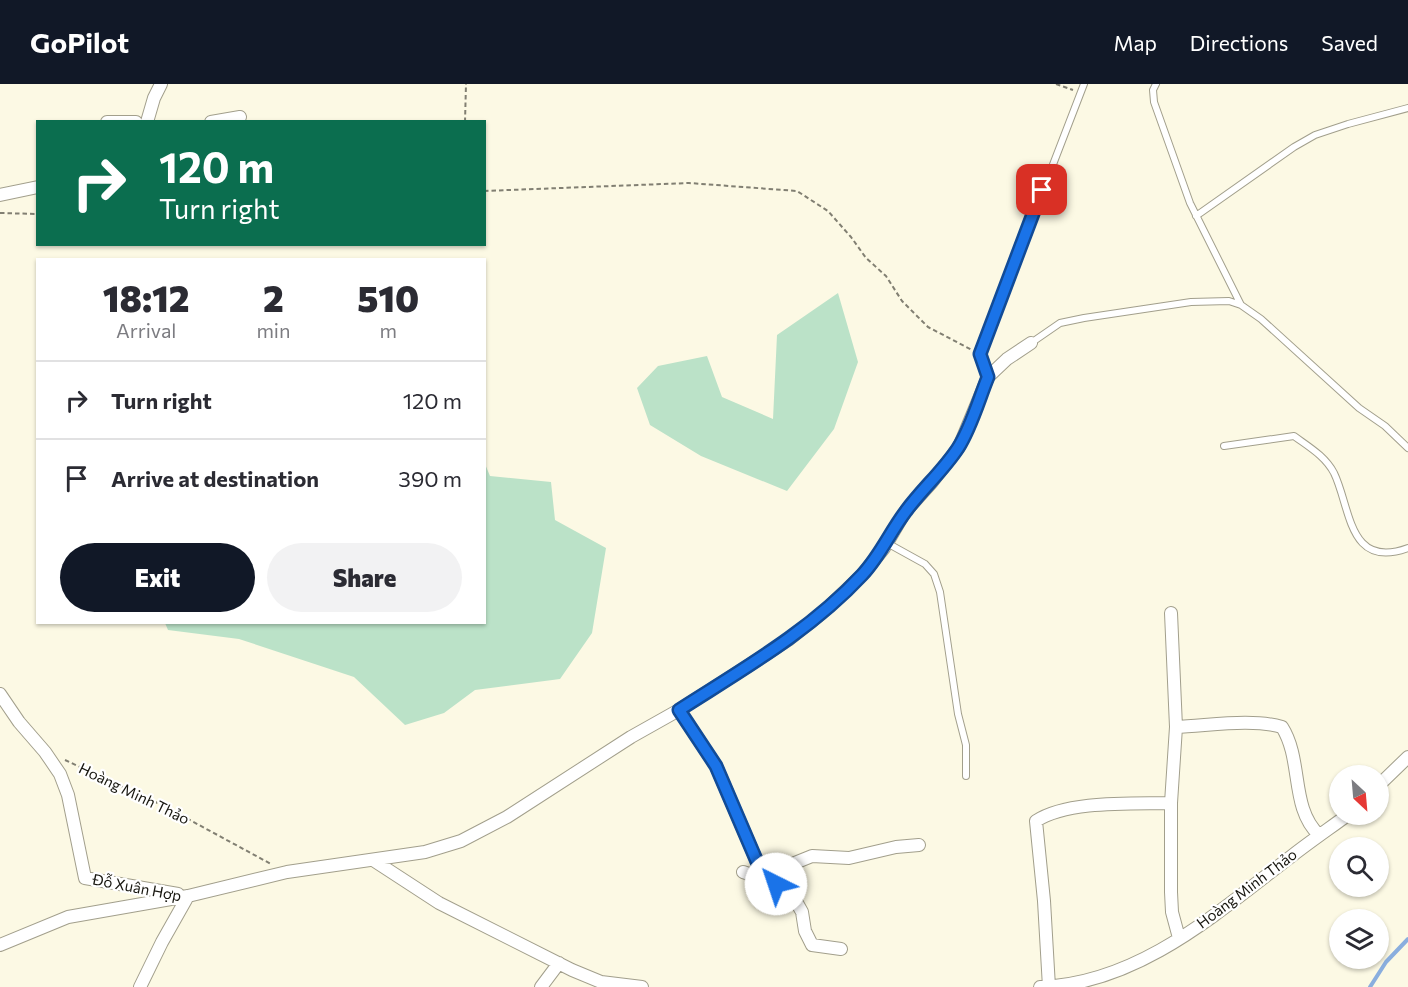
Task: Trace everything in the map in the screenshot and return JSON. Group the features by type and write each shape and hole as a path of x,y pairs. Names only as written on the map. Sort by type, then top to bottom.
{"street":[{"path":"148,120 154,98 162,84"},
{"path":"223,120 240,117"},
{"path":"0,195 36,187"},
{"path":"0,945 68,917 188,896 287,872 425,852 461,841 507,817 788,640 813,620 862,575 887,543 905,512 959,447 988,377 1007,359 1031,343"},
{"path":"1171,613 1176,727 1171,803 1172,912 1179,938"},
{"name":"Đỗ Xuân Hợp","path":"0,694 60,774 68,795 85,878 188,896 140,987"},
{"path":"679,710 716,766 761,871 793,896 802,912 805,931 812,945 841,950"},
{"path":"1176,727 1250,723 1269,723 1282,727 1292,748 1297,783 1306,818 1320,836"},
{"path":"1389,775 1408,757"},
{"path":"1049,987 1036,821 1050,814 1075,807 1171,803"},
{"name":"Hoàng Minh Thảo","path":"1040,987 1068,986 1104,977 1158,951 1220,913 1334,825"},
{"path":"742,872 765,875 812,856 849,858 896,847 919,845"},
{"path":"372,860 439,903 587,977 614,985 642,987"},
{"path":"541,987 559,963"}],"lane":[{"path":"988,377 980,354 1084,84"},
{"path":"1156,84 1153,90 1154,102 1196,216 1241,305"},
{"path":"1196,216 1294,147 1315,135 1408,108"},
{"path":"1031,343 1060,323 1191,302 1229,301 1241,305 1288,342 1359,408 1385,426 1408,448"},
{"path":"1224,446 1294,436 1322,456 1334,474 1354,534 1371,550 1384,553 1408,548"},
{"path":"887,543 925,564 934,574 940,592 958,714 966,745 966,776"}],"path":[{"path":"465,120 466,84"},
{"path":"1056,84 1080,93"},
{"path":"486,191 688,183 797,191 828,211 866,258 885,276 902,301 928,327 980,354"},
{"path":"0,213 36,214"},
{"name":"Hoàng Minh Thảo","path":"64,760 164,806 287,872"}],"green space":[{"path":"838,293 858,362 834,429 787,491 701,456 650,425 637,388 658,366 707,356 722,397 773,419 777,335"},
{"path":"486,466 490,476 551,482 555,520 606,548 592,633 560,679 475,690 444,713 405,725 354,677 239,639 168,630 165,624 486,624"}],"waterway":[{"path":"1370,987 1386,962 1408,939"}],"route":[{"path":"776,884 761,871 716,766 679,710 788,640 822,613 862,575 884,548 905,512 959,447 988,377 980,354 1042,190"}]}
